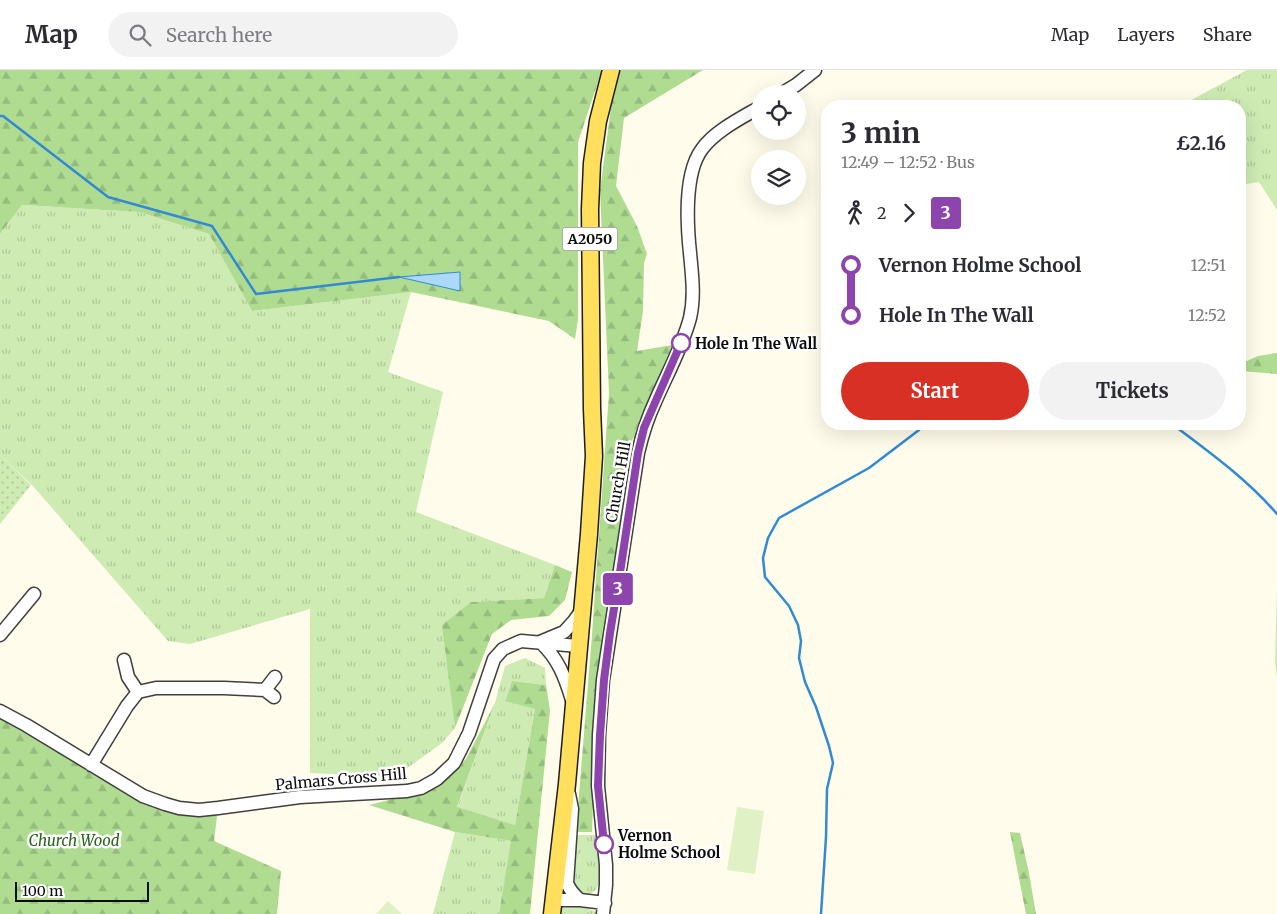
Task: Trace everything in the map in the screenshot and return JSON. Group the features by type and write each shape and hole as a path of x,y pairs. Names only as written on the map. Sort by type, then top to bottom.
{"main road":[{"name":"A2050","path":"553,907 567,784 594,456 590,209 592,163 598,121 611,70"}],"street":[{"path":"796,85 814,70"},
{"name":"Church Hill","path":"604,908 606,865 598,786 604,680 638,453 644,428 676,358 690,317 693,275 688,201 690,177 695,160 702,149 714,137 751,113"},
{"path":"0,635 34,594"},
{"path":"573,705 566,678 550,650 540,642 564,632 582,608"},
{"name":"Palmars Cross Hill","path":"0,711 143,796 179,808 199,810 300,797 394,792 421,788 437,779 454,763 469,733 490,668 497,654 503,649 521,641 578,646"},
{"path":"124,660 128,677 138,692"},
{"path":"90,764 138,692 156,688 171,688 269,693 275,677"},
{"path":"567,784 572,809 567,883 569,889 580,900 604,908"},
{"path":"553,907 580,900"}],"green space":[{"path":"0,70 602,70 578,142 578,319 575,339 549,321 411,292 252,311 209,234 139,212 22,205 0,234"},
{"path":"619,70 703,70 624,118 616,186 637,226 647,254 644,263 643,311 637,351 672,345 669,365 638,436 633,438 629,454 610,609 602,642 596,719 592,832 576,832 609,393 600,190 614,85"},
{"path":"1247,70 1277,70 1277,210 1259,182 1246,184 1246,100 1191,100"},
{"path":"22,205 139,212 209,234 252,311 411,292 388,372 443,392 416,512 555,565 544,598 471,602 443,625 455,728 442,743 395,777 310,773 310,609 190,644 168,641 32,485 0,455 0,234"},
{"path":"1277,353 1277,374 1246,371 1246,361 1258,356"},
{"path":"0,455 31,485 0,524"},
{"path":"555,565 572,572 565,600 549,616 511,620 492,634 455,728 442,625 471,602 544,598"},
{"path":"1277,588 1277,677 1275,662"},
{"path":"525,658 545,668 546,685 512,681 505,700 535,709 515,825 457,808 495,703 505,666"},
{"path":"512,681 546,685 550,710 530,914 499,914 511,841 455,832 369,805 436,788 466,759 495,703 457,807 515,825 535,709 505,701"},
{"name":"Church Wood","path":"0,711 143,796 218,808 214,841 281,871 277,914 0,914"},
{"path":"737,807 764,811 755,874 727,870"},
{"path":"455,832 512,841 499,914 433,914"},
{"path":"1010,832 1020,833 1036,914 1026,914"},
{"path":"574,835 596,835 601,881 595,891 589,894 577,891 571,877"},
{"path":"388,901 402,914 376,914"},
{"path":"577,907 597,912 596,914 562,914 562,908"}],"water":[{"path":"460,272 460,291 399,277"}],"waterway":[{"path":"0,116 3,116 108,197 212,226 256,294 399,277"},
{"path":"821,914 827,789 833,763 816,707 805,682 799,658 801,641 798,625 789,606 765,577 763,558 768,538 779,518 869,468 919,430"},
{"path":"1180,430 1253,489 1277,514"}],"bus line":[{"name":"3","path":"604,844 598,786 604,680 610,633 638,453 644,428 681,343"}],"place":[{"name":"Hole In The Wall","path":"681,343"},
{"name":"Vernon Holme School","path":"604,844"}]}
